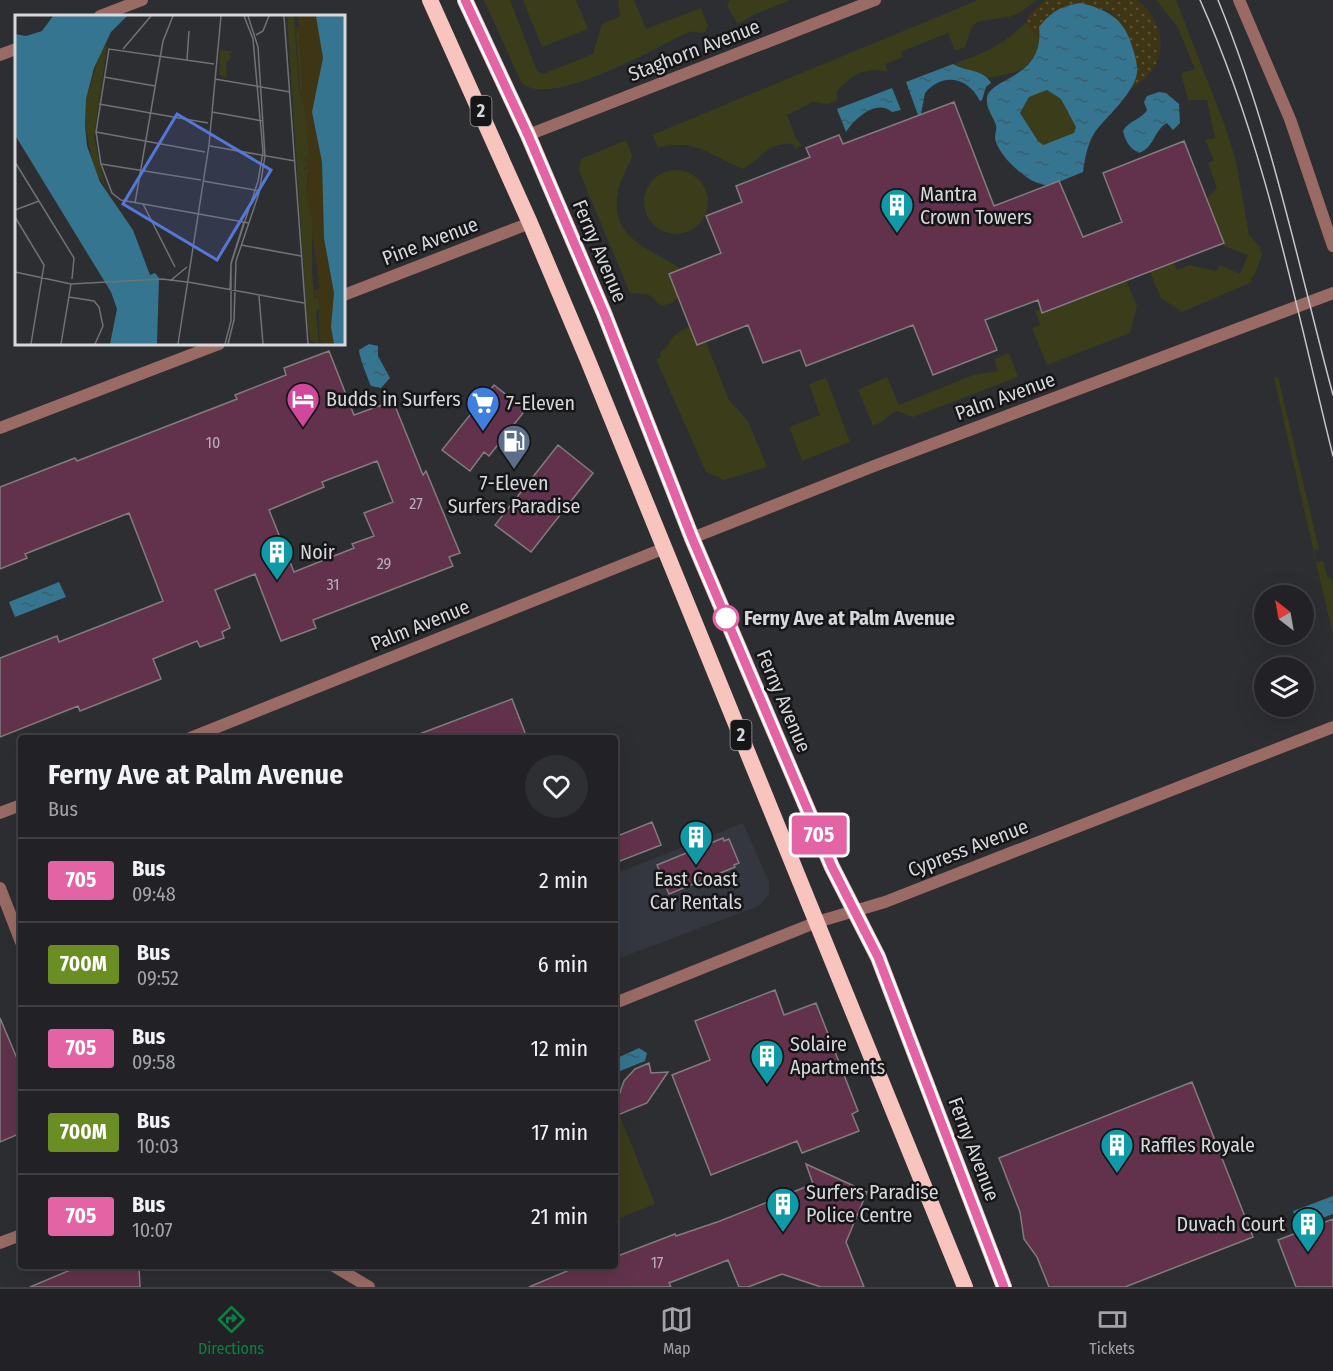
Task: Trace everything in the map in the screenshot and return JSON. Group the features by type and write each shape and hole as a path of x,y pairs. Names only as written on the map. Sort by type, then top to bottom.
{"highway":[{"name":"2","path":"430,0 531,223 965,1287"},
{"name":"Ferny Avenue","path":"465,0 528,135 604,313 692,538 832,867 878,957 1004,1287"}],"street":[{"path":"103,15 142,0"},
{"name":"Staghorn Avenue","path":"528,135 874,0"},
{"path":"1239,0 1290,119 1333,246"},
{"path":"0,55 15,49"},
{"name":"Pine Avenue","path":"345,295 531,223"},
{"name":"Palm Avenue","path":"692,538 874,465 1333,293"},
{"path":"0,428 216,345"},
{"name":"Palm Avenue","path":"198,735 665,548"},
{"name":"Cypress Avenue","path":"618,1002 817,922 885,902 1333,727"},
{"path":"0,813 18,806"},
{"path":"0,888 18,934"},
{"path":"0,1243 18,1236"},
{"path":"339,1269 369,1287"}],"shaded area":[{"path":"743,823 769,882 769,894 759,906 618,959 618,873"}],"green space":[{"path":"484,0 510,0 537,71 543,74 593,54 602,24 620,16 618,0 634,0 646,29 701,8 708,26 705,32 687,33 602,74 554,89 535,89 521,82"},
{"path":"523,0 576,0 588,29 542,47"},
{"path":"730,0 790,0 737,23 727,6"},
{"path":"978,0 1037,0 1021,12 1009,17 979,21 972,26 965,47 955,51 948,33 901,52 903,57 885,64 888,72 872,70 852,77 836,93 838,100 828,104 813,102 787,115 796,138 802,145 795,149 793,144 771,148 743,169 692,146 670,145 658,148 652,135"},
{"path":"1156,0 1176,0 1225,126 1236,161 1249,235 1260,247 1262,255 1251,279 1252,282 1182,312 1161,298 1141,251 1173,262 1177,270 1189,265 1216,271 1220,265 1240,274 1248,255 1224,246 1206,199 1217,188 1208,163 1214,160 1205,140 1215,138 1207,100 1188,100 1181,73 1195,69 1177,26"},
{"path":"1026,22 1041,42 1027,66 1015,72 988,78 984,74 969,72 953,64 993,48 1010,37"},
{"path":"1047,90 1061,99 1076,126 1074,133 1043,145 1020,113 1029,97"},
{"path":"626,140 632,156 618,192 617,208 620,221 635,241 681,269 669,274 678,298 672,303 661,306 649,295 630,293 579,171 581,159"},
{"path":"670,170 682,170 699,179 706,190 708,202 706,214 699,225 682,234 670,234 658,229 649,220 644,208 644,196 649,184 658,175"},
{"path":"1126,280 1137,306 1130,333 1047,365 1032,328 1040,325 1035,311"},
{"path":"689,327 697,345 706,342 729,400 748,421 767,467 724,480 706,472 656,359 661,357 660,352 677,333"},
{"path":"1009,353 1018,377 913,417 897,411 873,426 858,390 887,377 899,405 973,375 998,371 994,359"},
{"path":"1278,377 1319,549 1314,550 1317,562 1323,561 1327,576 1333,581 1333,636 1274,378"},
{"path":"826,378 850,442 802,461 789,427 820,415 809,384"},
{"path":"618,1111 655,1204 618,1219"}],"sand":[{"path":"1045,0 1137,0 1148,10 1159,33 1160,46 1153,70 1132,88 1137,72 1111,12 1081,3 1041,42 1026,22 1031,13"}],"water":[{"path":"1081,3 1097,8 1117,19 1130,40 1137,72 1132,87 1098,128 1089,143 1083,172 1052,184 1041,184 1016,169 1002,153 995,138 996,125 987,99 996,86 1016,75 1034,58 1039,44 1039,27 1044,21 1057,10","holes":["1047,90 1061,99 1076,127 1074,133 1043,145 1020,113 1029,97"]},
{"path":"953,64 988,78 991,83 986,87 982,100 980,101 975,93 962,82 947,80 932,86 925,93 921,114 918,115 906,82"},
{"path":"892,88 901,110 892,112 885,108 872,109 859,117 846,132 837,109"},
{"path":"1159,92 1166,93 1179,104 1180,123 1173,130 1167,123 1162,126 1148,147 1139,153 1128,144 1123,131 1128,124 1142,116 1147,110 1144,102 1147,96"},
{"path":"369,344 378,346 378,356 390,378 381,388 371,386 360,357 359,350"},
{"path":"59,582 66,597 15,617 9,602"},
{"path":"639,1048 647,1053 645,1061 618,1072 618,1058"},
{"path":"1333,1196 1333,1214 1299,1227 1293,1211"}],"building":[{"name":"Mantra Crown Towers","path":"954,102 994,206 1059,181 1083,237 1122,222 1103,173 1184,141 1224,243 1042,313 1038,300 985,320 997,350 933,375 913,325 806,366 800,350 763,363 748,325 697,345 669,274 721,253 706,216 742,202 736,186 810,157 806,148 839,135 843,144"},
{"path":"329,351 354,415 393,401 423,475 426,471 460,553 449,557 453,566 313,620 316,628 281,641 255,574 215,590 230,628 222,632 224,638 200,647 197,641 153,659 161,679 80,711 78,706 0,737 0,658 57,636 59,642 163,601 129,513 25,554 27,558 0,569 0,487 75,458 77,461 237,399 235,395 286,375 284,368","holes":["377,461 393,502 364,513 374,536 352,544 354,548 294,572 269,510 324,487 322,482"]},
{"name":"7-Eleven","path":"494,385 523,408 521,411 523,413 489,456 484,452 470,471 442,450"},
{"path":"558,445 593,473 531,552 495,525"},
{"path":"512,699 526,735 417,735"},
{"path":"652,822 661,845 618,862 618,836"},
{"name":"East Coast Car Rentals","path":"723,838 724,841 729,839 739,863 734,865 735,867 669,894 657,865"},
{"name":"Solaire Apartments","path":"775,990 784,1015 816,1003 858,1111 852,1114 859,1131 802,1153 797,1141 711,1175 672,1075 710,1060 695,1021"},
{"path":"0,1018 18,1061 18,1134 0,1142"},
{"path":"649,1063 651,1073 668,1072 647,1103 618,1115 618,1098 624,1081 635,1069"},
{"name":"Raffles Royale","path":"1192,1082 1253,1237 1125,1287 1049,1287 1037,1257 1024,1239 1020,1212 999,1158"},
{"name":"Surfers Paradise Police Centre","path":"806,1164 867,1192 846,1242 864,1287 821,1287 782,1274 748,1287 739,1287 728,1260 669,1283 671,1287 529,1287 572,1269 618,1269 618,1256 675,1234 676,1236 720,1221 813,1184"},
{"name":"Duvach Court","path":"1333,1219 1333,1287 1296,1287 1278,1240"},
{"path":"73,1269 139,1269 140,1287 30,1287"}],"tram line":[{"path":"1200,0 1223,55 1261,168 1333,456"},
{"path":"1218,0 1237,49 1268,147 1333,395"}],"bus line":[{"name":"705","path":"465,0 528,135 604,313 692,538 832,867 878,957 1004,1287"}],"place":[{"name":"Mantra Crown Towers","path":"897,234"},
{"name":"Budds in Surfers","path":"303,428"},
{"name":"7-Eleven","path":"483,432"},
{"name":"7-Eleven Surfers Paradise","path":"514,470"},
{"name":"Noir","path":"277,581"},
{"name":"Ferny Ave at Palm Avenue","path":"726,618"},
{"name":"East Coast Car Rentals","path":"696,866"},
{"name":"Solaire Apartments","path":"767,1085"},
{"name":"Raffles Royale","path":"1117,1174"},
{"name":"Surfers Paradise Police Centre","path":"783,1233"},
{"name":"Duvach Court","path":"1308,1253"}]}
